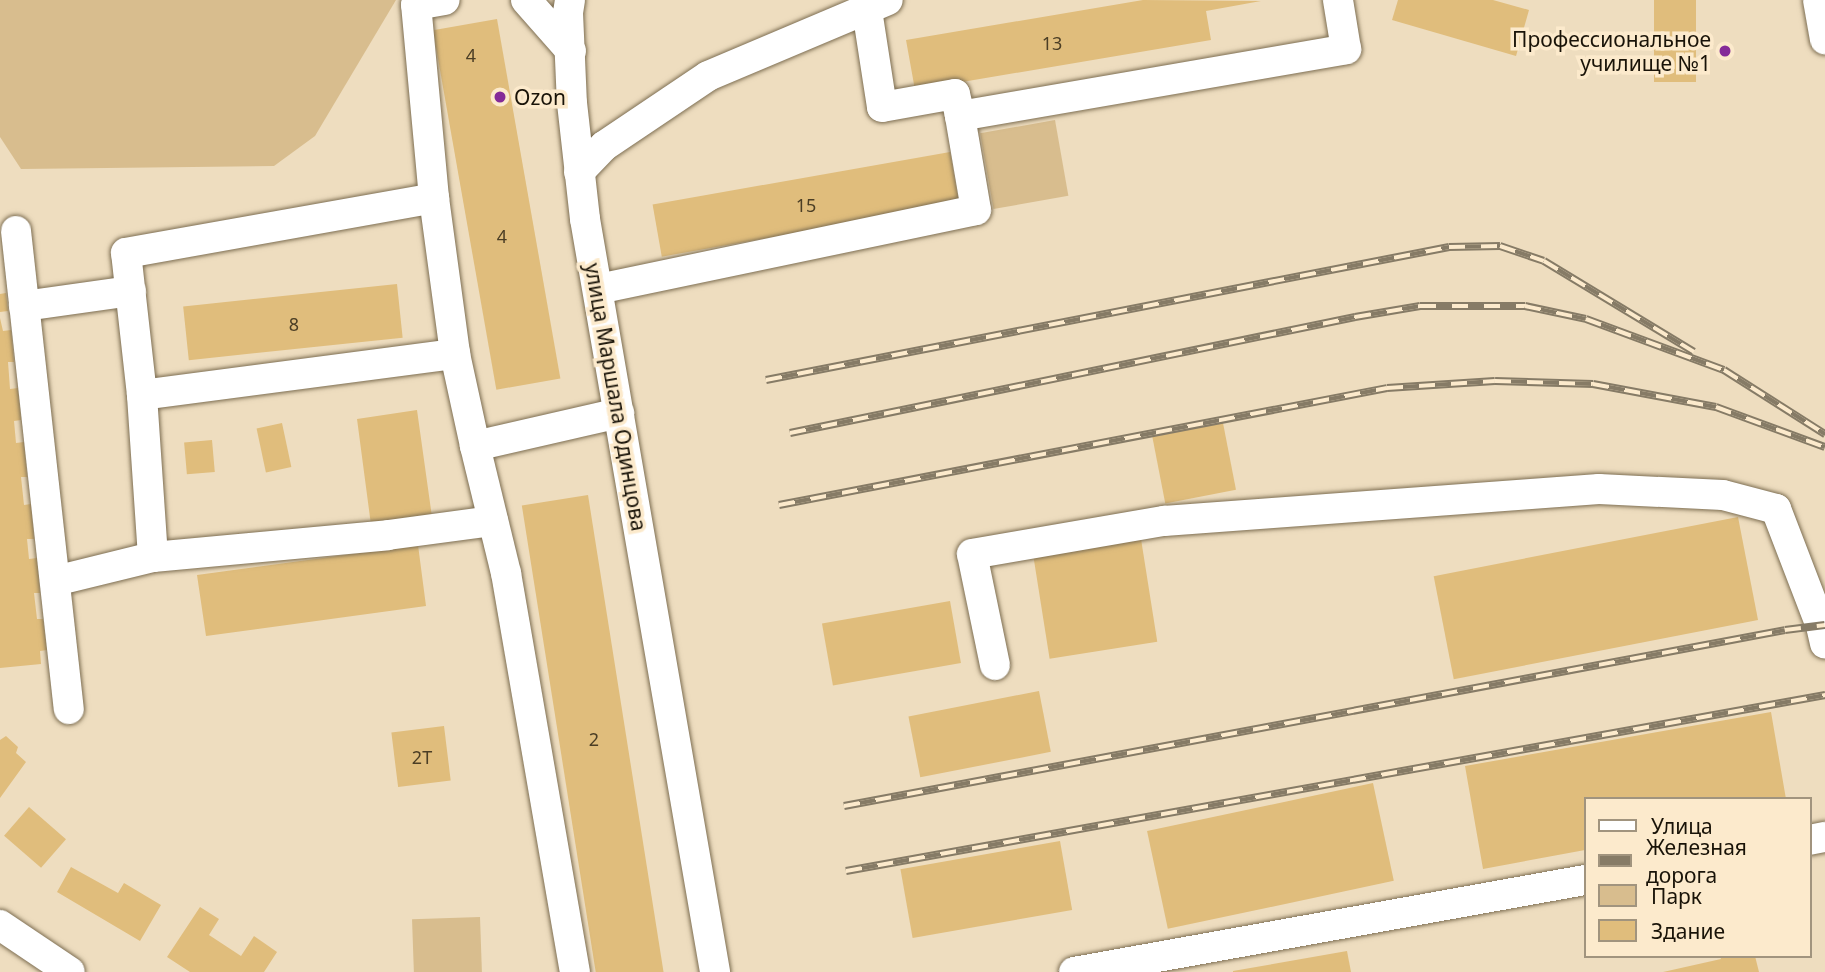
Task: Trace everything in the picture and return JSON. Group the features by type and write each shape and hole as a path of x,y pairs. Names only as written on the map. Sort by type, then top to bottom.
{"street":[{"path":"446,0 416,5 435,198 455,354 506,573 575,972"},
{"path":"526,0 571,51"},
{"path":"960,116 1346,49 1338,0"},
{"path":"1818,0 1825,39"},
{"name":"улица Маршала Одинцова","path":"567,4 579,172 715,972"},
{"path":"579,172 604,146 708,76 878,5 882,107 955,94 976,210 598,289"},
{"path":"153,557 142,395 126,253 435,198"},
{"path":"16,231 69,709"},
{"path":"24,306 131,291"},
{"path":"142,395 455,354"},
{"path":"475,446 619,413"},
{"path":"995,665 972,554 1164,521 1600,489 1723,495 1776,509 1821,626 1825,644"},
{"path":"55,581 153,557 388,535 493,521"},
{"path":"1074,972 1584,880"},
{"path":"0,925 70,972"}],"green space":[{"path":"0,0 396,0 315,136 274,166 21,169 0,137"},
{"path":"1055,120 1068,196 994,209 980,133"},
{"path":"480,917 482,972 414,972 412,919"}],"building":[{"path":"1143,0 1261,1 1206,11 1211,40 915,90 906,40"},
{"path":"1398,0 1493,0 1529,10 1516,56 1392,20"},
{"path":"1654,0 1696,0 1696,82 1654,82"},
{"path":"497,19 560,378 496,390 433,30"},
{"path":"950,152 959,204 662,257 653,204"},
{"path":"397,284 403,338 189,360 183,306"},
{"path":"6,293 8,311 0,312 0,294"},
{"path":"0,318 3,331 11,330 14,362 8,362 10,389 18,388 21,420 14,421 16,443 24,442 27,477 21,477 24,505 31,504 34,539 27,539 29,559 37,558 40,593 34,593 37,619 43,619 47,650 40,651 41,664 0,668"},
{"path":"417,410 432,517 418,545 426,606 206,636 197,575 390,549 371,525 357,419"},
{"path":"282,423 291,467 266,472 257,428"},
{"path":"1223,423 1236,490 1165,503 1152,437"},
{"path":"212,440 215,472 187,474 184,442"},
{"path":"588,495 664,972 596,972 522,505"},
{"path":"1738,517 1758,620 1454,679 1434,576"},
{"path":"1141,539 1157,642 1050,659 1033,556"},
{"path":"950,601 961,663 833,686 822,624"},
{"path":"1039,691 1051,752 920,777 908,716"},
{"path":"1771,712 1786,797 1584,797 1584,850 1483,869 1465,766"},
{"path":"444,726 451,781 398,787 391,732"},
{"path":"6,736 18,747 16,753 26,762 0,798 0,740"},
{"path":"1373,783 1394,881 1168,929 1147,831"},
{"path":"29,807 66,839 41,868 4,836"},
{"path":"1060,841 1072,910 913,938 900,869"},
{"path":"71,867 118,893 124,883 161,905 140,941 57,892"},
{"path":"200,907 219,919 209,935 241,956 254,936 277,952 264,972 190,972 167,957"},
{"path":"1347,951 1351,972 1233,972 1233,971"},
{"path":"1756,958 1759,972 1663,972 1721,959"}],"railway":[{"path":"766,380 1449,247 1500,246 1544,261 1694,352"},
{"path":"790,433 1355,317 1420,306 1525,306 1586,319 1724,370 1825,434"},
{"path":"779,505 1387,388 1495,381 1593,384 1716,407 1825,447"},
{"path":"844,806 1785,630 1825,625"},
{"path":"846,871 1825,695"}],"place":[{"name":"Профессиональное училище №1","path":"1725,51"},
{"name":"Ozon","path":"500,97"}]}
